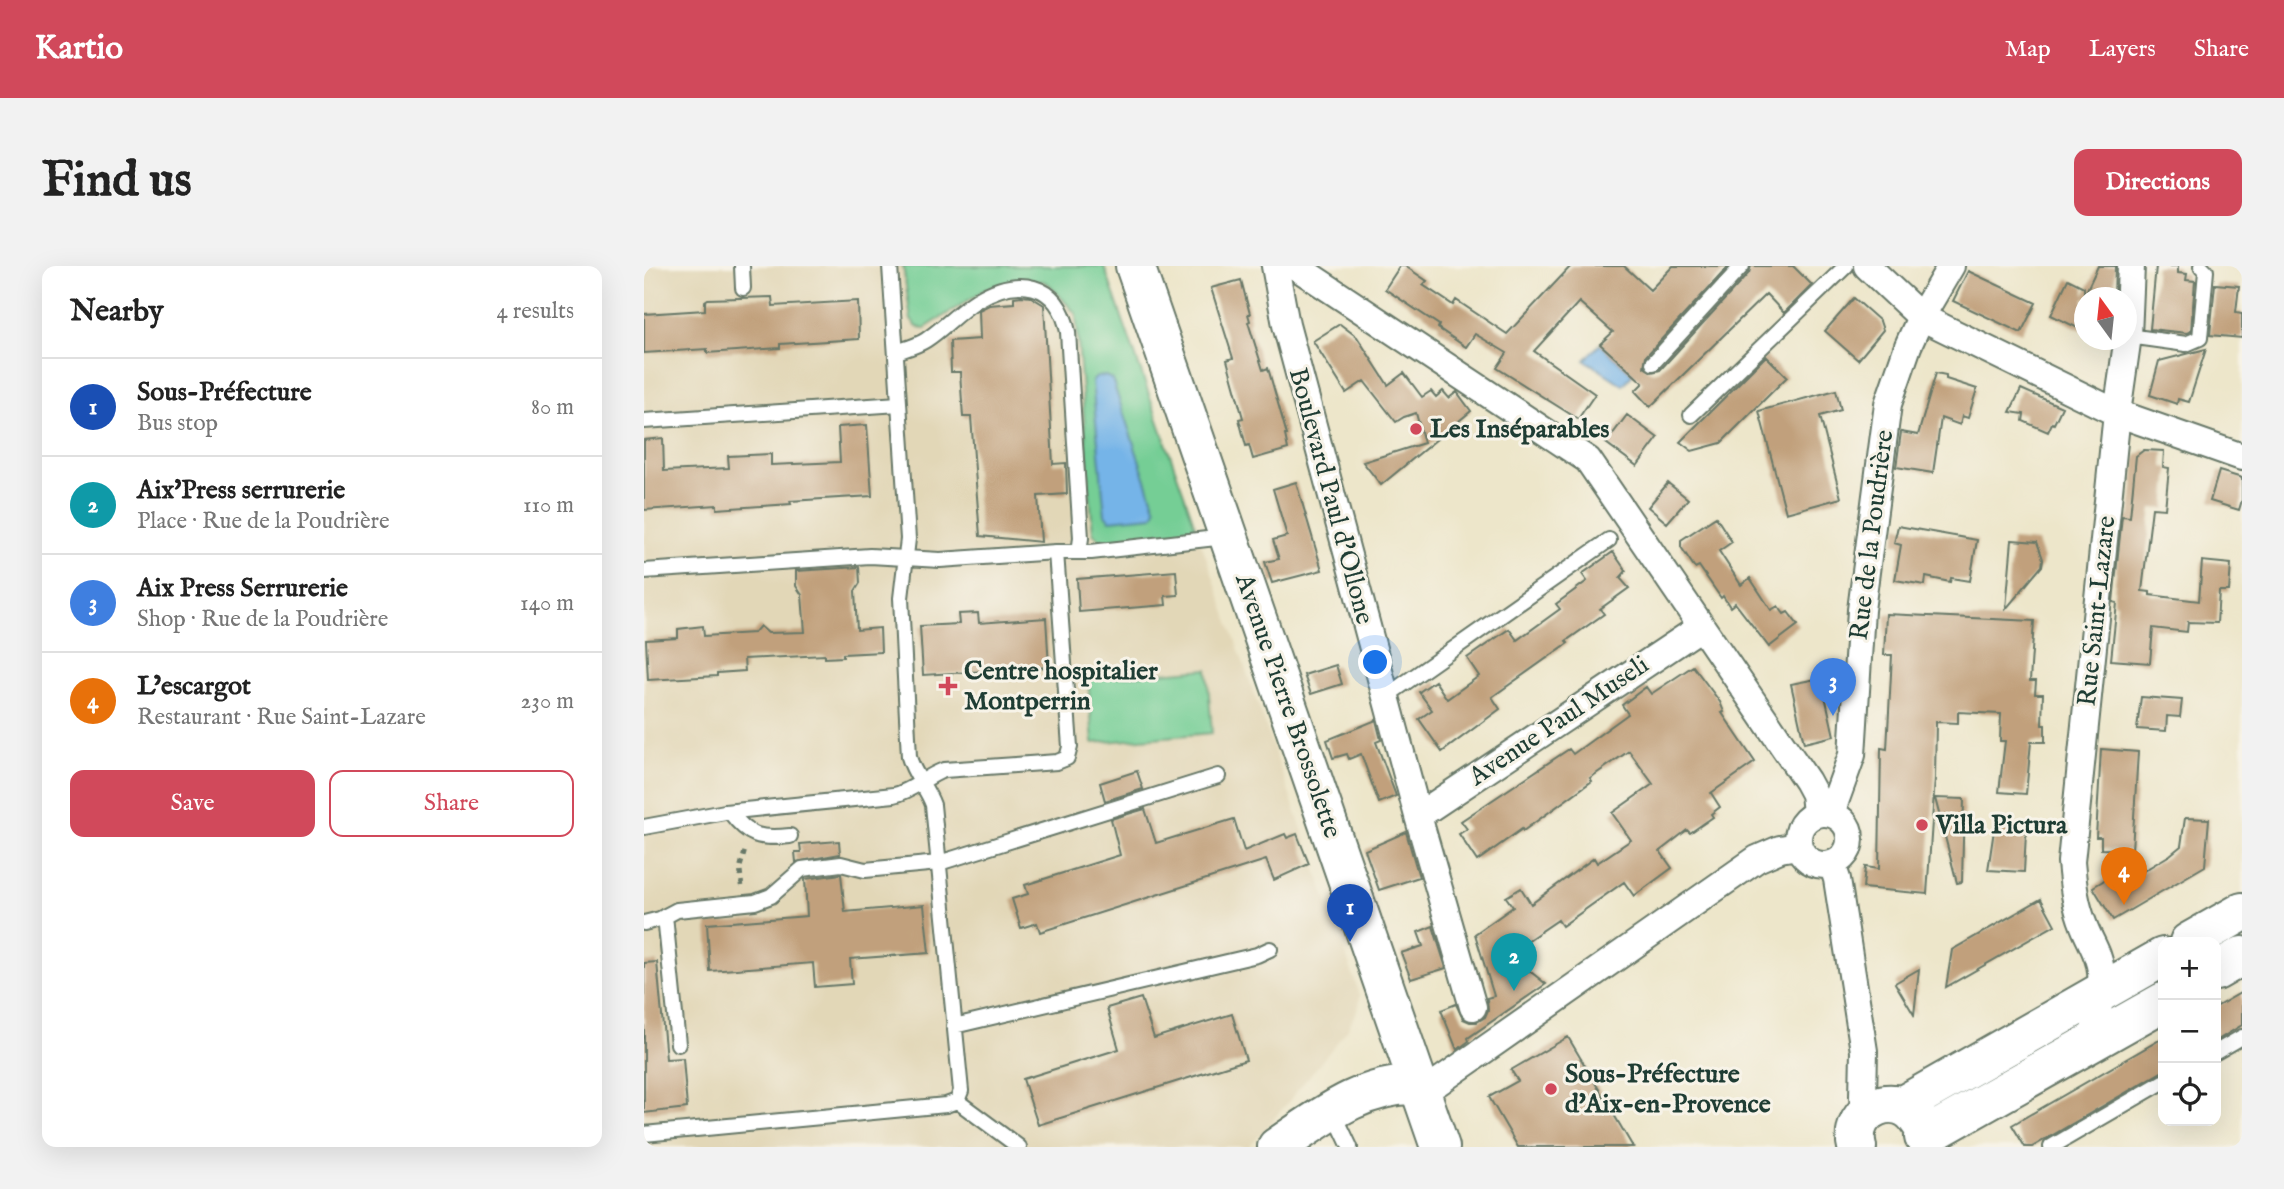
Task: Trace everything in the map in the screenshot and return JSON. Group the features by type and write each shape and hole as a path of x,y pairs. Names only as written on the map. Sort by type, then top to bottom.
{"main road":[{"name":"Avenue Pierre Brossolette","path":"1135,266 1440,1147"},
{"path":"2198,937 2242,912"},
{"path":"2221,968 2242,956"},
{"path":"1868,1124 2154,963"},
{"path":"1868,1124 1915,1114 1922,1127 1923,1142 2158,1005"},
{"path":"1277,1147 1332,1110 1371,1091 1397,1084 1418,1085"}],"street":[{"name":"Boulevard Paul d'Ollone","path":"1275,266 1286,325 1385,697 1473,1007"},
{"path":"1295,266 1588,460 1807,781 1824,813 1844,822 1850,838 1845,854 1832,864 1823,865 1808,860 1798,846 1797,838 1802,822 1824,813"},
{"path":"1867,266 1921,317 2117,413 2242,457"},
{"name":"Rue de la Poudrière","path":"1824,813 1852,755 1861,610 1888,404 1921,317 1951,266"},
{"name":"Rue Saint-Lazare","path":"2130,287 2131,266"},
{"name":"Rue Saint-Lazare","path":"2092,1042 2101,993 2101,972 2098,952 2085,928 2075,900 2071,862 2117,413 2126,350"},
{"name":"Avenue Paul Museli","path":"1418,816 1701,626"},
{"path":"1418,1085 1437,1083 1757,859 1780,849 1798,846"},
{"path":"1832,864 1837,879 1864,1051 1868,1124"},
{"path":"2098,952 2154,963"}],"lane":[{"path":"742,266 743,288"},
{"path":"890,266 908,539 908,558 901,598 909,757 933,805 961,1090 957,1101"},
{"path":"1653,363 1742,266"},
{"path":"1691,415 1846,266"},
{"path":"2137,337 2186,344 2200,338 2206,271 2201,266"},
{"path":"896,352 925,341 947,321 991,292 1029,287 1045,291 1057,302 1065,316 1068,332 1082,538 1079,552"},
{"path":"644,421 899,404"},
{"path":"644,571 870,556 940,560 1079,552 1229,537"},
{"path":"1385,697 1609,540"},
{"path":"644,827 730,812 894,795 904,793 931,774 944,770 1057,762 1067,758 1070,747 1056,552"},
{"path":"644,923 660,919 677,910 755,902 771,896 808,866 841,864 865,870 939,863 1218,776"},
{"path":"730,812 742,828 756,836 767,839 790,836"},
{"path":"665,915 678,1044"},
{"path":"954,1026 1257,955 1270,949"},
{"path":"2221,1049 2242,1037"},
{"path":"2051,1147 2158,1085"},
{"path":"644,1134 937,1106 957,1101"},
{"path":"957,1101 1019,1147"},
{"path":"1332,1110 1350,1147"}],"path":[{"path":"740,868 741,881"}],"shaded area":[{"name":"Centre hospitalier Montperrin","path":"644,266 1104,266 1360,995 1359,1006 1347,1030 1266,1129 1248,1147 644,1147"}],"green space":[{"path":"903,266 1104,266 1198,534 1102,542 1093,533 1076,314 1049,284 1043,281 986,289 925,328 917,327 911,320"},
{"path":"1207,669 1212,733 1093,743 1088,679"}],"water":[{"path":"1600,344 1633,374 1623,385 1585,360"},
{"path":"1105,376 1112,379 1156,510 1153,516 1110,520 1105,515 1092,381"}],"building":[{"path":"1400,266 1405,266 1427,281 1423,285 1453,305 1456,300 1507,334 1571,266 1624,266 1650,290 1673,266 1729,266 1646,356 1644,367 1652,372 1660,370 1749,273 1751,266 1793,266 1812,285 1784,313 1766,294 1650,407 1635,391 1643,383 1600,344 1613,332 1579,302 1534,351 1595,394 1578,419 1497,368 1507,353 1475,334 1466,347 1438,328 1439,325 1385,289"},
{"path":"2098,266 2115,266 2114,287 2088,287"},
{"path":"2156,266 2178,266 2178,273 2187,274 2186,280 2195,281 2191,331 2187,333 2150,329"},
{"path":"1968,271 2036,303 2021,333 1953,301"},
{"path":"2068,279 2084,287 2074,287 2074,326 2051,315"},
{"path":"1241,280 1250,314 1248,322 1263,370 1268,368 1287,435 1288,449 1253,459 1249,445 1246,446 1239,419 1243,418 1227,360 1233,358 1211,288"},
{"path":"2215,284 2239,286 2236,312 2242,313 2242,338 2210,335"},
{"path":"772,297 773,306 858,301 859,339 780,344 780,348 707,353 707,349 644,353 644,314 705,310 705,301 708,299"},
{"path":"1014,297 1031,297 1044,305 1053,464 1066,463 1067,494 1038,496 1041,542 980,536 971,417 963,417 960,372 951,372 950,341 980,339 979,310 989,305 1014,303"},
{"path":"1854,298 1880,321 1883,330 1858,360 1825,331"},
{"path":"1340,324 1357,337 1388,385 1404,373 1422,397 1431,391 1436,397 1443,391 1449,398 1457,392 1471,411 1381,485 1363,462 1424,443 1416,413 1396,422 1364,381 1346,393 1313,341"},
{"path":"2206,349 2189,402 2178,399 2177,404 2150,395 2159,361"},
{"path":"1766,356 1787,377 1721,443 1692,451 1680,442"},
{"path":"1936,373 1977,389 1968,418 1962,416 1960,425 1941,418 1933,473 1896,467 1901,432 1918,435"},
{"path":"2021,389 2062,407 2048,432 2023,421 2024,414 2010,412"},
{"path":"1836,390 1841,410 1820,416 1841,498 1786,513 1759,411"},
{"path":"1627,415 1658,438 1637,466 1606,443"},
{"path":"867,425 872,496 717,509 717,505 644,510 644,440 663,438 664,471 729,468 728,456 771,454 771,465 840,462 838,427"},
{"path":"2144,450 2164,451 2163,467 2169,468 2165,509 2152,508 2142,591 2150,592 2150,595 2199,601 2202,561 2231,564 2229,591 2219,591 2217,623 2188,622 2187,632 2153,628 2150,663 2111,660 2117,603 2113,602 2122,516 2130,517 2136,456"},
{"path":"2219,471 2242,478 2239,510 2210,501"},
{"path":"1296,482 1322,570 1272,583 1265,562 1279,559 1273,540 1287,536 1273,489"},
{"path":"1668,483 1688,499 1667,523 1648,507"},
{"path":"1716,517 1732,542 1719,551 1741,585 1750,578 1771,610 1778,606 1784,614 1788,612 1798,625 1769,647 1735,603 1730,607 1723,596 1721,598 1699,566 1695,568 1681,547 1681,540"},
{"path":"1898,526 1977,540 1970,581 1951,578 1950,582 1926,577 1925,585 1895,580 1901,545 1894,543"},
{"path":"2012,540 2037,542 2043,559 2042,566 2006,609"},
{"path":"1613,552 1626,571 1620,578 1629,588 1600,609 1604,614 1566,641 1568,643 1492,697 1500,709 1442,752 1419,719 1432,710 1419,692 1435,681 1447,699 1479,676 1467,658 1509,629 1517,640 1560,609 1556,604 1587,581 1582,574"},
{"path":"859,567 860,583 855,591 857,630 880,628 881,652 825,658 825,655 744,659 745,671 717,673 717,676 648,680 646,640 678,638 678,629 703,626 704,636 754,633 760,626 768,633 805,632 802,595 796,586 796,571"},
{"path":"1176,571 1178,595 1165,596 1166,605 1079,612 1077,579"},
{"path":"978,613 979,623 1046,618 1049,667 923,675 920,626 959,624 958,614"},
{"path":"1886,614 2034,621 2030,681 2036,681 2035,694 2043,694 2042,725 2045,725 2045,742 2031,742 2026,794 1999,792 2005,741 2000,741 2001,714 1958,712 1958,723 1936,722 1927,894 1863,888 1865,867 1879,869 1881,748 1887,749 1892,655 1884,655"},
{"path":"1336,665 1342,684 1311,694 1304,675"},
{"path":"1693,666 1720,702 1724,712 1722,713 1755,762 1711,793 1720,807 1711,814 1713,817 1690,833 1687,830 1660,851 1672,868 1634,896 1624,882 1562,926 1558,920 1508,954 1546,984 1468,1038 1469,1041 1457,1050 1441,1010 1456,1004 1463,1019 1477,1022 1485,1017 1488,1010 1487,998 1494,996 1475,934 1513,907 1506,897 1521,888 1531,904 1594,858 1597,863 1631,840 1612,813 1653,784 1629,751 1523,831 1522,829 1477,861 1459,834 1467,829 1461,821 1569,749 1573,754 1628,714 1622,705 1646,687 1651,694"},
{"path":"1821,678 1834,736 1804,743 1791,684"},
{"path":"2141,697 2182,700 2180,717 2167,716 2166,731 2137,729"},
{"path":"1376,720 1381,740 1376,742 1396,796 1379,803 1361,754 1349,759 1347,754 1333,758 1327,740"},
{"path":"2101,749 2138,752 2132,850 2101,849 2101,837 2096,837"},
{"path":"1137,771 1143,789 1105,801 1100,783"},
{"path":"1935,798 1964,799 1962,882 1957,883"},
{"path":"1145,809 1156,843 1234,819 1244,851 1285,834 1287,838 1297,834 1309,864 1274,880 1266,860 1040,932 1037,923 1021,928 1012,899 1028,894 1025,885 1120,855 1111,819"},
{"path":"2185,818 2209,819 2205,866 2113,920 2093,887 2131,864 2130,879 2170,855 2181,846"},
{"path":"1994,830 2026,832 2024,872 1988,870"},
{"path":"1406,832 1419,877 1379,890 1365,850"},
{"path":"839,841 840,854 796,862 795,852 801,852 800,844"},
{"path":"841,874 845,912 924,905 929,953 850,959 852,984 815,987 813,963 710,971 707,924 807,916 805,879"},
{"path":"2041,899 2055,925 1946,987 1952,950"},
{"path":"1433,926 1446,968 1411,979 1401,953 1423,946 1418,932"},
{"path":"657,962 666,1059 683,1058 687,1108 644,1113 644,963"},
{"path":"1919,969 1914,1015 1895,983"},
{"path":"2242,992 2242,1025 2221,1038 2221,1004"},
{"path":"1141,998 1154,1038 1232,1014 1246,1060 1038,1125 1023,1079 1119,1049 1107,1008"},
{"name":"Sous-Préfecture d'Aix-en-Provence","path":"1568,1037 1633,1147 1518,1147 1489,1097 1518,1081 1511,1070"},
{"path":"2158,1041 2158,1074 2032,1147 2025,1147 2012,1125"}],"place":[{"name":"Les Inséparables","path":"1416,429"},
{"name":"Centre hospitalier Montperrin","path":"948,686"},
{"name":"Aix Press Serrurerie","path":"1833,716"},
{"name":"Villa Pictura","path":"1922,825"},
{"name":"L’escargot","path":"2124,905"},
{"name":"Sous-Préfecture","path":"1350,942"},
{"name":"Aix'Press serrurerie","path":"1514,991"},
{"name":"Sous-Préfecture d'Aix-en-Provence","path":"1551,1089"}]}
